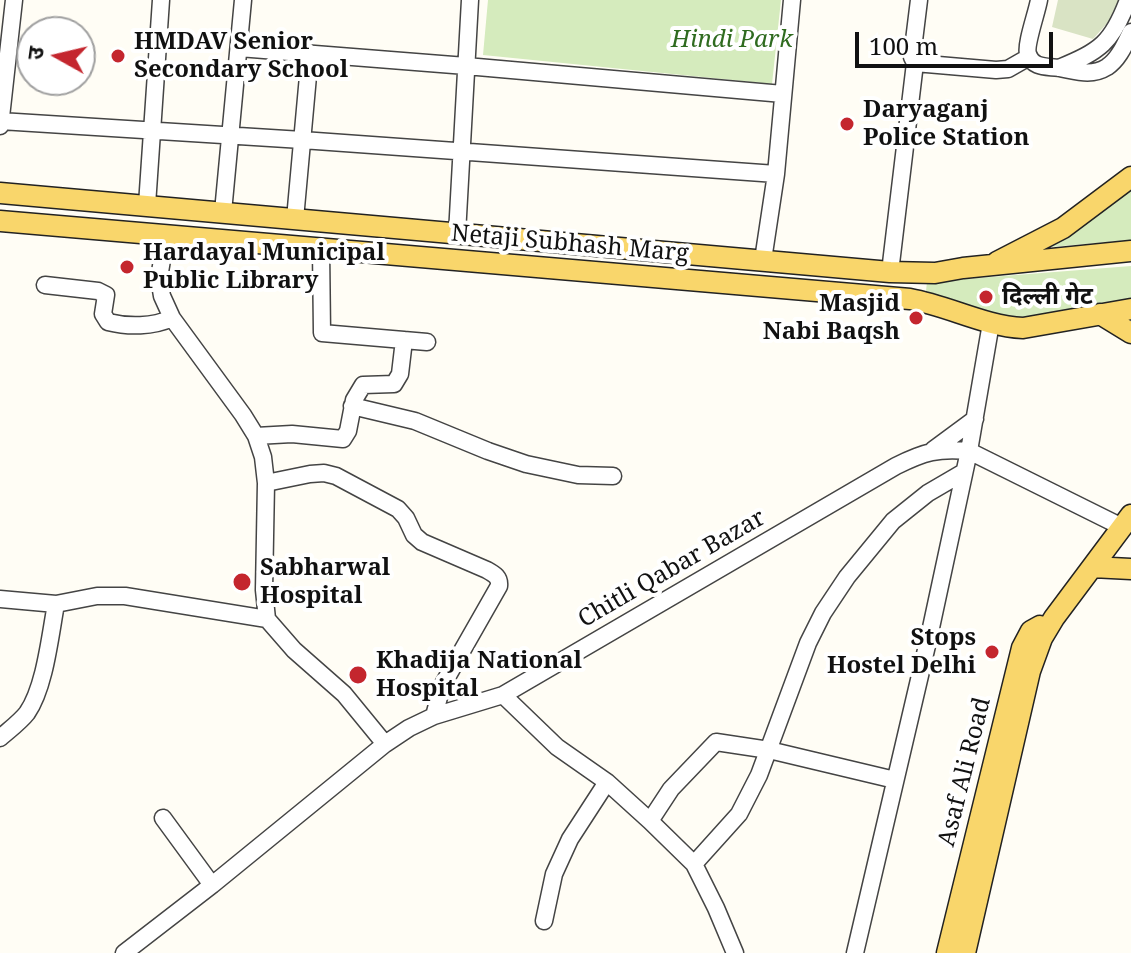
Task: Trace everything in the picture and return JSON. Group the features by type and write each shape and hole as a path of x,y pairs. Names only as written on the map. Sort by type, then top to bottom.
{"main road":[{"path":"990,265 1063,228 1131,177"},
{"name":"Netaji Subhash Marg","path":"0,193 890,272 935,273 1131,251"},
{"name":"Netaji Subhash Marg","path":"0,221 910,299 991,323 1023,328 1131,309"},
{"path":"1100,314 1131,333"},
{"name":"Asaf Ali Road","path":"965,953 1030,671 1042,638 1127,521"},
{"path":"1092,567 1131,569"},
{"name":"Asaf Ali Road","path":"947,953 1022,648 1031,631 1054,618"}],"street":[{"path":"14,0 0,123 302,140 776,174"},
{"path":"147,205 161,0"},
{"path":"223,212 243,0"},
{"path":"457,234 470,0"},
{"path":"763,260 776,174 792,0"},
{"path":"890,272 915,63 912,57 919,0"},
{"path":"1039,0 1027,49 1029,57 1040,67 1049,69 1059,68 1098,49 1117,27 1128,0"},
{"path":"1059,68 1080,73 1094,73 1105,68 1115,61 1131,32"},
{"path":"239,48 783,94"},
{"path":"295,219 310,54"},
{"path":"915,63 996,70 1008,69 1029,57"},
{"path":"166,236 159,278 162,296 172,318 243,415 256,436 263,457 267,619 294,650 344,694 385,744"},
{"path":"321,249 322,333 427,342"},
{"path":"45,285 98,291 106,295 103,314 108,322 121,325 160,324 172,318"},
{"path":"855,953 969,451 991,323"},
{"path":"256,436 292,434 343,439 348,431 354,400 363,385 394,384 400,374 404,340"},
{"path":"352,406 415,421 526,464 578,475 613,476"},
{"path":"932,451 975,419"},
{"name":"Chitli Qabar Bazar","path":"124,953 409,728 434,716 503,695 919,455 946,449 969,451 1024,479 1127,521"},
{"path":"694,864 739,814 759,775 808,643 847,577 893,521 928,493 964,472"},
{"path":"266,483 310,474 336,476 398,509 422,542 496,575 499,586 442,686 434,716"},
{"path":"0,599 56,604 97,596 125,596 267,619"},
{"path":"0,738 26,715 35,700 56,604"},
{"path":"503,695 557,747 607,782 694,864 735,953"},
{"path":"650,821 671,789 716,742 769,750 895,780"},
{"path":"544,921 554,874 570,839 607,782"},
{"path":"163,818 212,885"}],"green space":[{"name":"Hindi Park","path":"488,0 781,0 772,84 483,55"},
{"path":"1058,0 1122,0 1119,10 1093,39 1052,27"},
{"path":"1131,174 1131,240 1051,247"},
{"path":"1131,266 1131,302 1012,323 926,291 927,282"}],"place":[{"name":"HMDAV Senior Secondary School","path":"118,56"},
{"name":"Daryaganj Police Station","path":"847,124"},
{"name":"Hardayal Municipal Public Library","path":"127,267"},
{"name":"दिल्ली गेट","path":"986,297"},
{"name":"Masjid Nabi Baqsh","path":"916,318"},
{"name":"Sabharwal Hospital","path":"242,582"},
{"name":"Stops Hostel Delhi","path":"992,652"},
{"name":"Khadija National Hospital","path":"358,675"}]}
